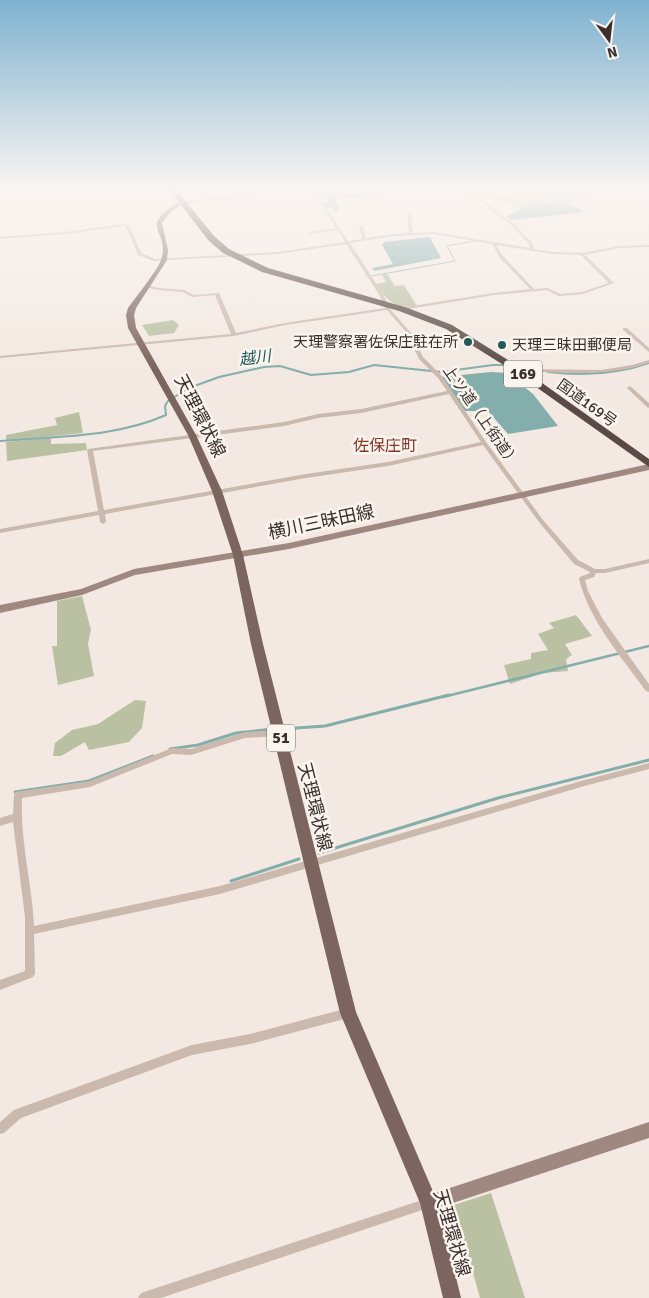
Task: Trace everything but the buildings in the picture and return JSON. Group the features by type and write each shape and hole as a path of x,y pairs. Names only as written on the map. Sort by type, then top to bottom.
{"highway":[{"name":"国道169号","path":"225,249 236,257 264,270 402,309 449,328 518,370 649,466"}],"main road":[{"path":"164,260 166,254 165,249"},
{"name":"天理環状線","path":"164,260 137,300 130,315 132,328 192,435 217,491 238,555 257,644 348,1013 428,1202 452,1298"},
{"name":"横川三昧田線","path":"0,609 82,592 134,572 307,542 649,466"},
{"path":"428,1202 649,1130"}],"street":[{"path":"137,249 139,254 154,260 164,260 278,254 309,249"},
{"name":"上ツ道（上街道）","path":"351,249 387,306 409,334 422,358 440,377 521,495 576,562 594,571"},
{"path":"496,249 501,257 533,290"},
{"path":"532,249 582,254 611,249"},
{"path":"402,309 494,294 533,290 548,289 559,295 583,293 612,284 582,254"},
{"path":"147,286 184,291 192,296 217,294 234,335"},
{"path":"0,357 234,335 387,306"},
{"path":"625,329 649,351"},
{"path":"518,370 542,369 571,373 612,370 649,361"},
{"path":"630,388 649,406"},
{"path":"103,522 90,450 335,415 449,392"},
{"path":"0,532 217,491 388,464 484,443"},
{"path":"649,561 605,571 594,571 592,575 582,579 600,617 649,689"},
{"path":"0,985 30,974 29,904 21,862 17,817 18,795 90,784 172,751 191,752 245,735 279,733"},
{"path":"30,931 220,890 311,862 649,766"},
{"path":"0,822 17,817"},
{"path":"0,1129 18,1114 192,1050 250,1039 348,1013"},
{"path":"144,1298 428,1202"}],"green space":[{"path":"387,274 395,286 404,285 417,306 397,305 384,295 376,284 386,282 382,275"},
{"path":"173,320 179,325 174,333 149,336 142,325"},
{"path":"79,412 83,433 6,441 6,435 57,425 55,418"},
{"path":"51,438 51,444 86,443 87,450 7,461 6,442"},
{"path":"82,596 91,630 88,644 94,676 58,685 52,646 57,646 57,601"},
{"path":"576,615 592,636 565,644 572,655 566,659 568,671 543,673 510,684 504,665 531,659 531,653 548,650 538,634 554,628 549,623"},
{"path":"135,700 146,701 142,728 129,742 89,750 85,742 61,756 53,756 55,743 72,730 98,724"},
{"path":"491,1193 525,1298 480,1298 454,1205"}],"water":[{"path":"384,249 436,249 441,258 374,271 372,268 393,264"},
{"path":"491,372 507,373 533,394 558,426 508,434 488,411 462,411 440,377"}],"waterway":[{"path":"372,276 455,261 448,249"},
{"name":"越川","path":"548,372 599,374 649,363"},
{"name":"越川","path":"0,441 84,435 146,423 166,415 165,406 168,401 189,388 219,377 264,367 280,366 311,375 349,372 374,365 441,372 506,365"},
{"name":"越川","path":"519,367 531,369"},
{"path":"443,697 649,646"},
{"path":"282,729 325,726 449,695"},
{"path":"170,749 198,745 236,733 274,729"},
{"path":"15,792 89,781 153,756"},
{"path":"319,853 498,798 649,760"},
{"path":"231,881 299,859"}],"place":[{"name":"天理警察署佐保庄駐在所","path":"468,342"},
{"name":"天理三昧田郵便局","path":"502,345"}],"district":[{"name":"佐保庄町","path":"385,446"}]}
